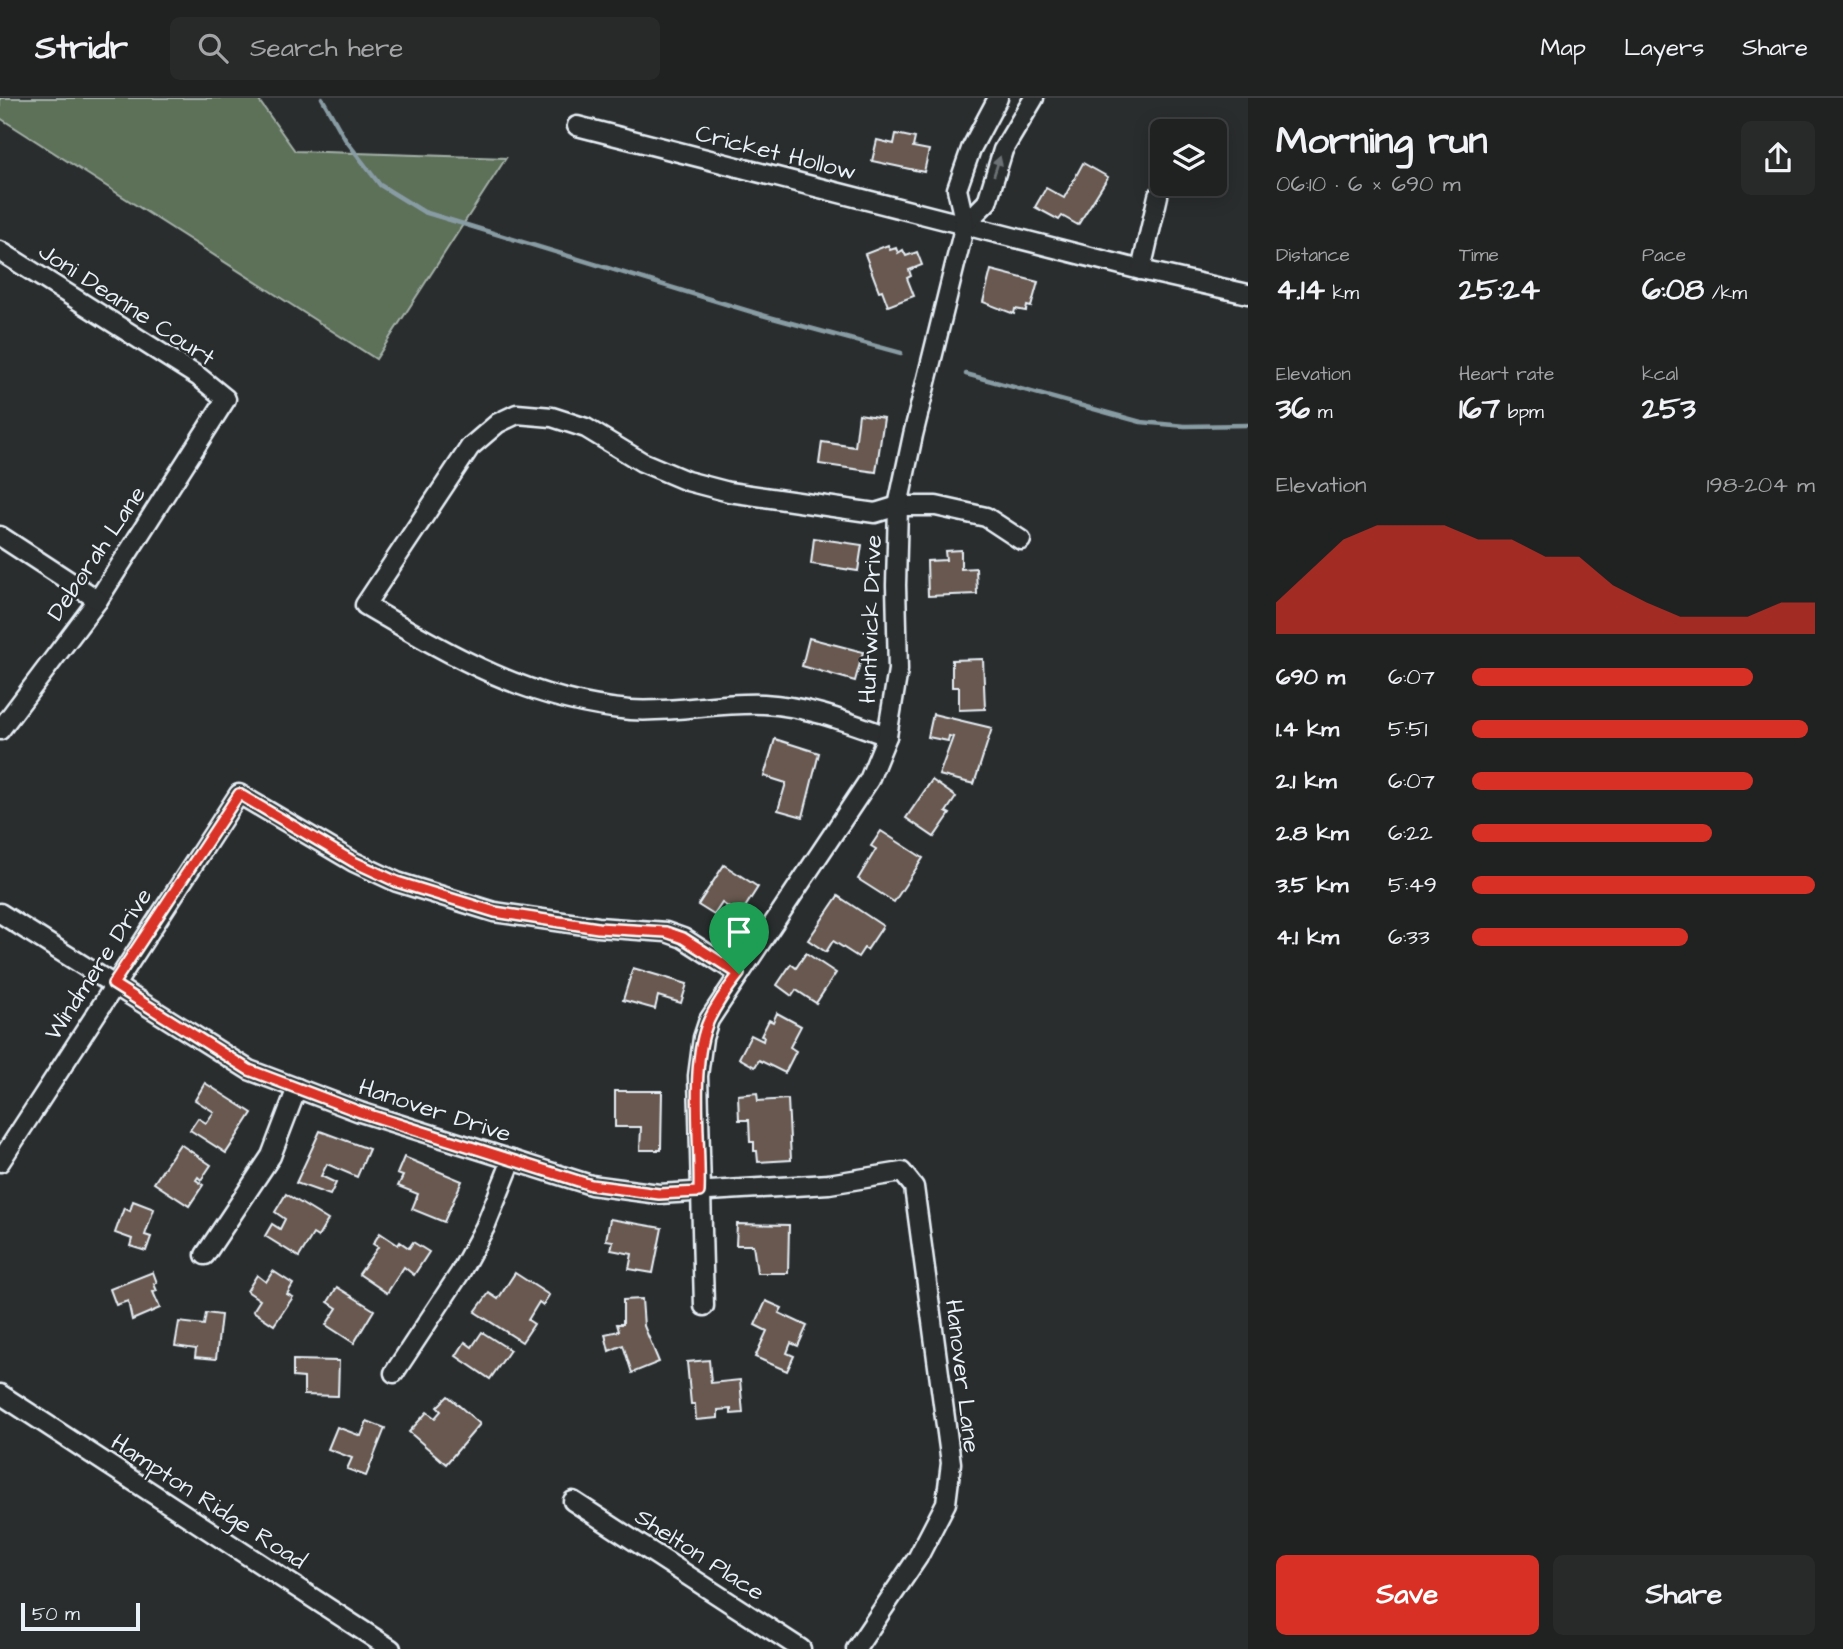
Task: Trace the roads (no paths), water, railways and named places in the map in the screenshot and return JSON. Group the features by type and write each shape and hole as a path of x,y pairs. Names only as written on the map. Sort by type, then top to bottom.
{"street":[{"name":"Huntwick Drive","path":"704,1306 699,1192 698,1076 701,1046 709,1020 869,780 887,736 898,670 895,584 898,506 965,224 957,189 971,149 998,98"},
{"name":"Huntwick Drive","path":"965,224 987,202 1003,150 1033,98"},
{"name":"Cricket Hollow","path":"577,126 1141,270 1248,294"},
{"path":"1141,270 1158,196"},
{"name":"Joni Deanne Court","path":"0,251 199,377 226,399"},
{"name":"Deborah Lane","path":"0,730 98,600 226,399"},
{"path":"887,736 834,718 781,706 743,704 633,710 545,695 479,670 365,605 470,447 498,423 517,414 552,417 586,428 642,462 687,481 729,492 875,513 898,506 936,506 986,517 1021,540"},
{"path":"0,536 98,600"},
{"name":"Windmere Drive","path":"0,1162 113,984 239,794 354,862 397,882 495,912 598,928 666,932 683,938 739,974"},
{"name":"Hanover Drive","path":"0,913 249,1070 360,1112 591,1185 659,1194 829,1184 902,1172"},
{"path":"205,1255 271,1156 297,1088"},
{"path":"394,1373 460,1273 485,1227 512,1160"},
{"name":"Hanover Lane","path":"856,1649 918,1557 946,1503 951,1463 914,1187 902,1172"},
{"name":"Hampton Ridge Road","path":"0,1394 391,1649"},
{"name":"Shelton Place","path":"573,1501 800,1649"}],"waterway":[{"path":"322,98 345,139 380,185 424,212 762,315 901,353"},
{"path":"966,374 1141,422 1185,426 1248,425"}]}
